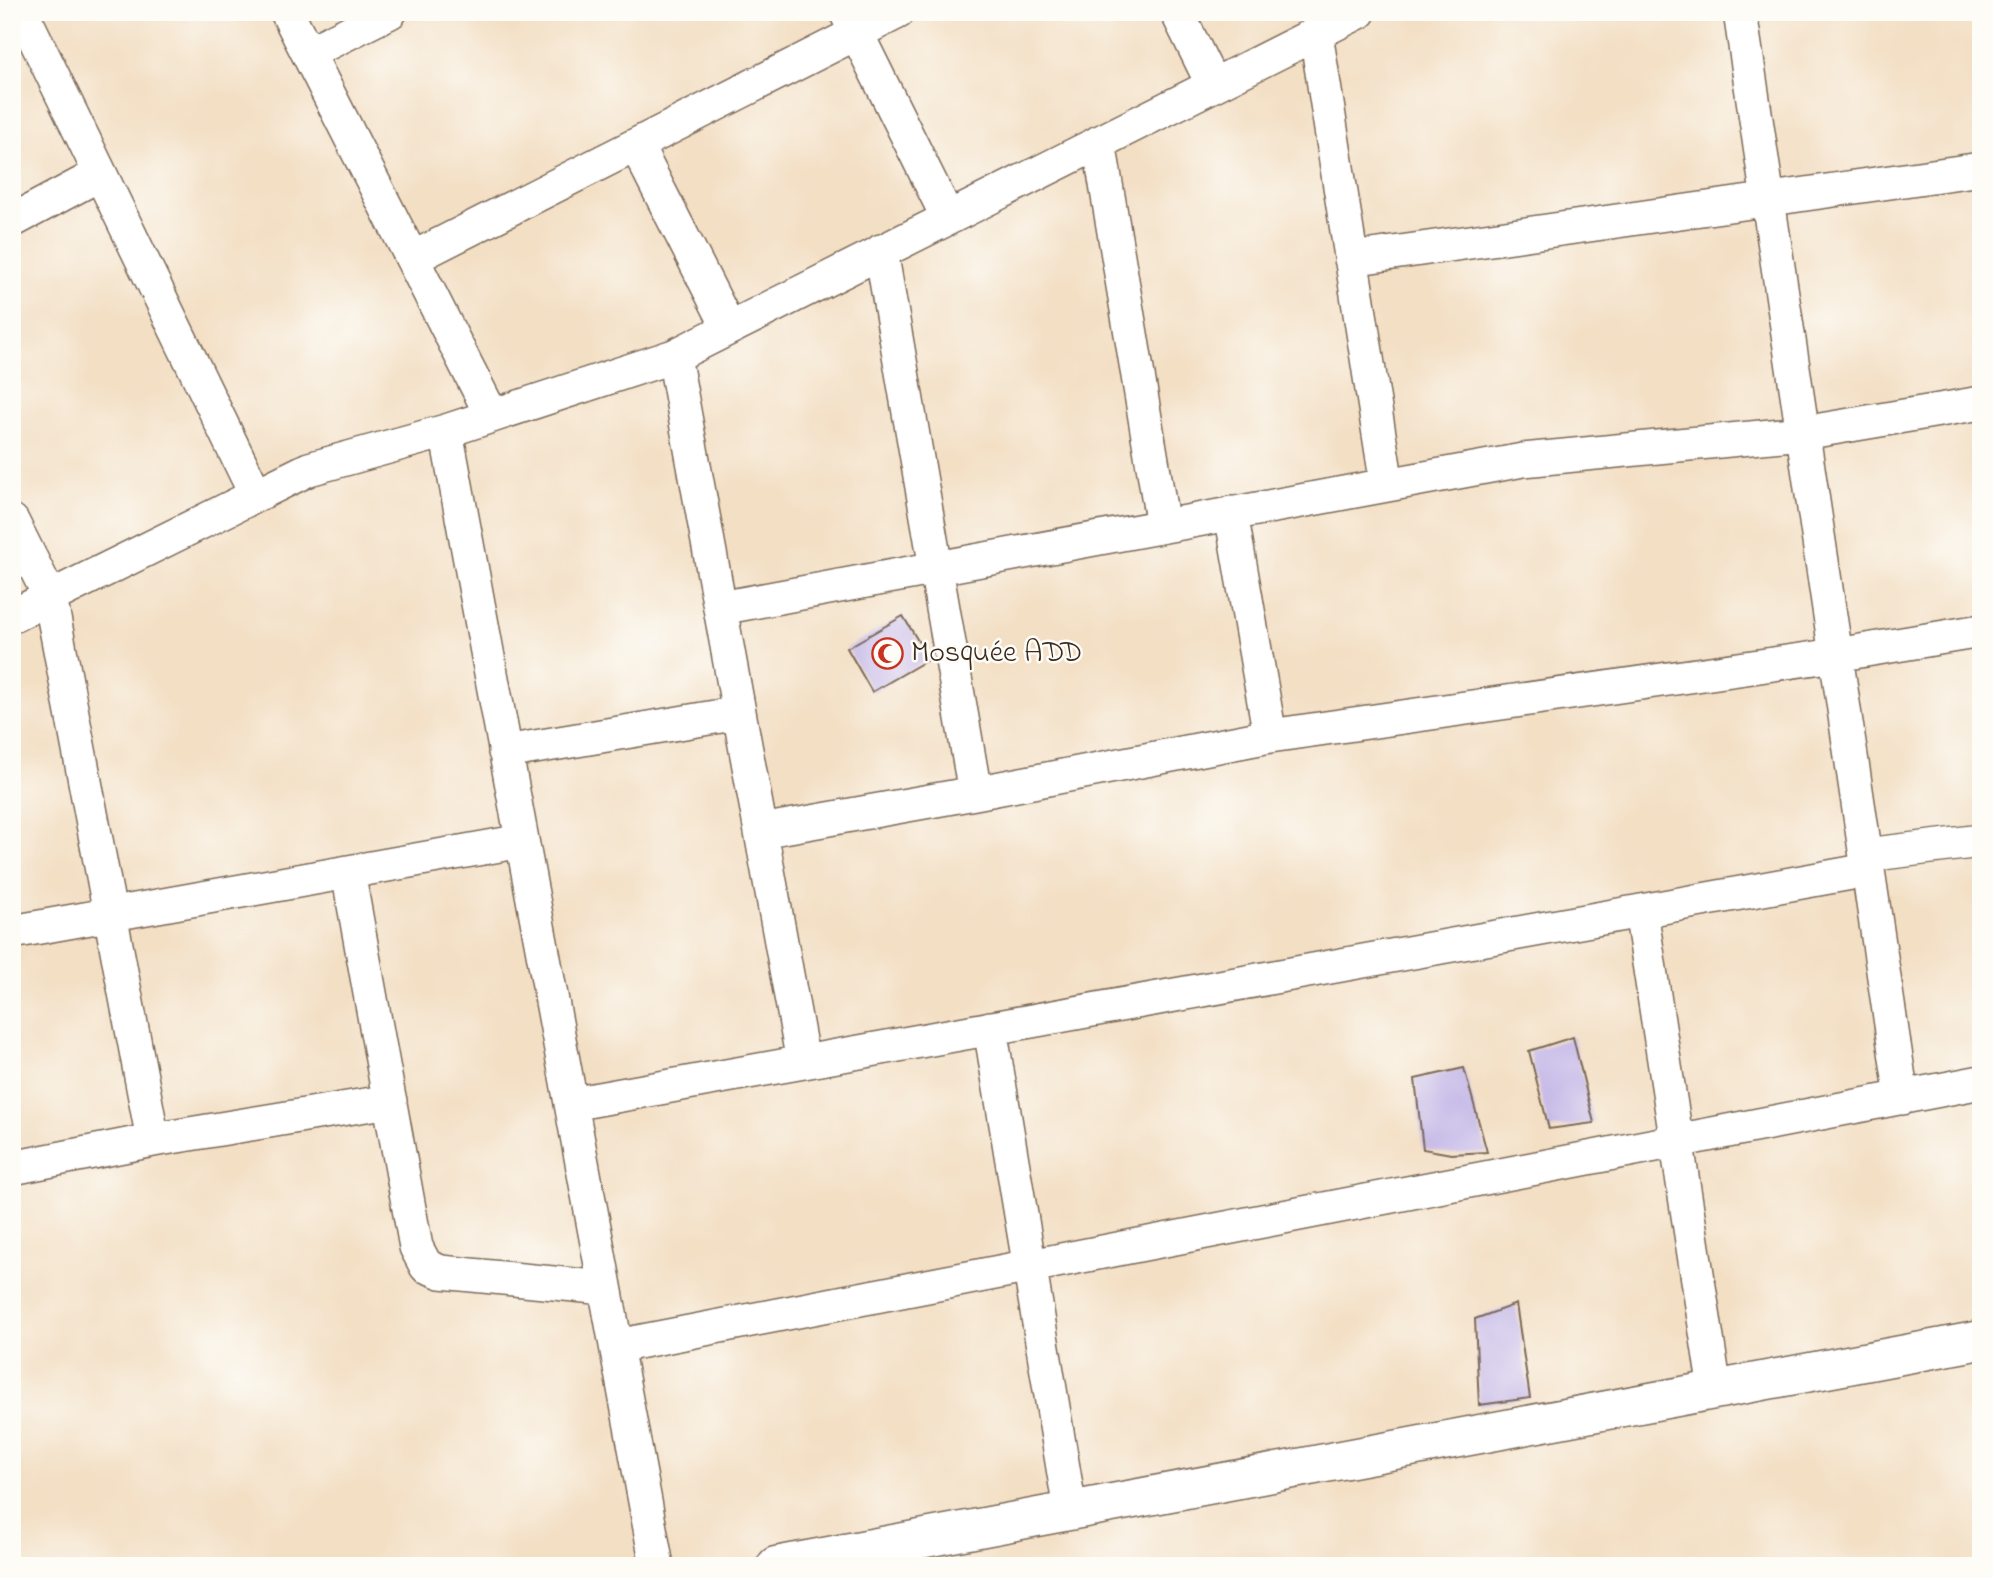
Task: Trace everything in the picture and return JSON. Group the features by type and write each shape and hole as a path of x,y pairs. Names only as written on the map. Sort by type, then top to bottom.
{"street":[{"path":"22,12 256,495"},
{"path":"287,12 492,416"},
{"path":"308,53 390,12"},
{"path":"413,258 636,145 851,23 898,12"},
{"path":"1177,12 1213,85"},
{"path":"12,616 309,469 446,431 674,356 1359,12"},
{"path":"1740,12 1902,1098"},
{"path":"851,23 948,218"},
{"path":"1316,34 1387,485"},
{"path":"1099,142 1163,526"},
{"path":"636,145 729,328"},
{"path":"1351,259 1981,169"},
{"path":"12,221 100,173"},
{"path":"881,251 975,793"},
{"path":"674,356 803,1062"},
{"path":"720,608 1523,460 1803,433 1981,402"},
{"path":"446,431 657,1566"},
{"path":"1231,513 1270,736"},
{"path":"12,521 50,597 153,1140"},
{"path":"761,831 1270,736 1836,655 1981,631"},
{"path":"505,752 739,713"},
{"path":"12,932 522,841"},
{"path":"571,1104 1641,911 1867,862 1981,841"},
{"path":"348,872 415,1247 426,1266 441,1272 605,1288"},
{"path":"1641,911 1715,1390"},
{"path":"990,1028 1070,1510"},
{"path":"617,1346 1981,1082"},
{"path":"12,1168 153,1140 390,1101"},
{"path":"776,1566 835,1560 1070,1510 1981,1340"}],"building":[{"name":"Mosquée ADD","path":"903,616 929,659 872,692 847,648"},
{"path":"1573,1037 1594,1123 1549,1129 1529,1051"},
{"path":"1464,1068 1487,1152 1451,1154 1423,1149 1415,1079"},
{"path":"1516,1304 1530,1398 1479,1405 1475,1319"}],"place":[{"name":"Mosquée ADD","path":"888,654"}]}
